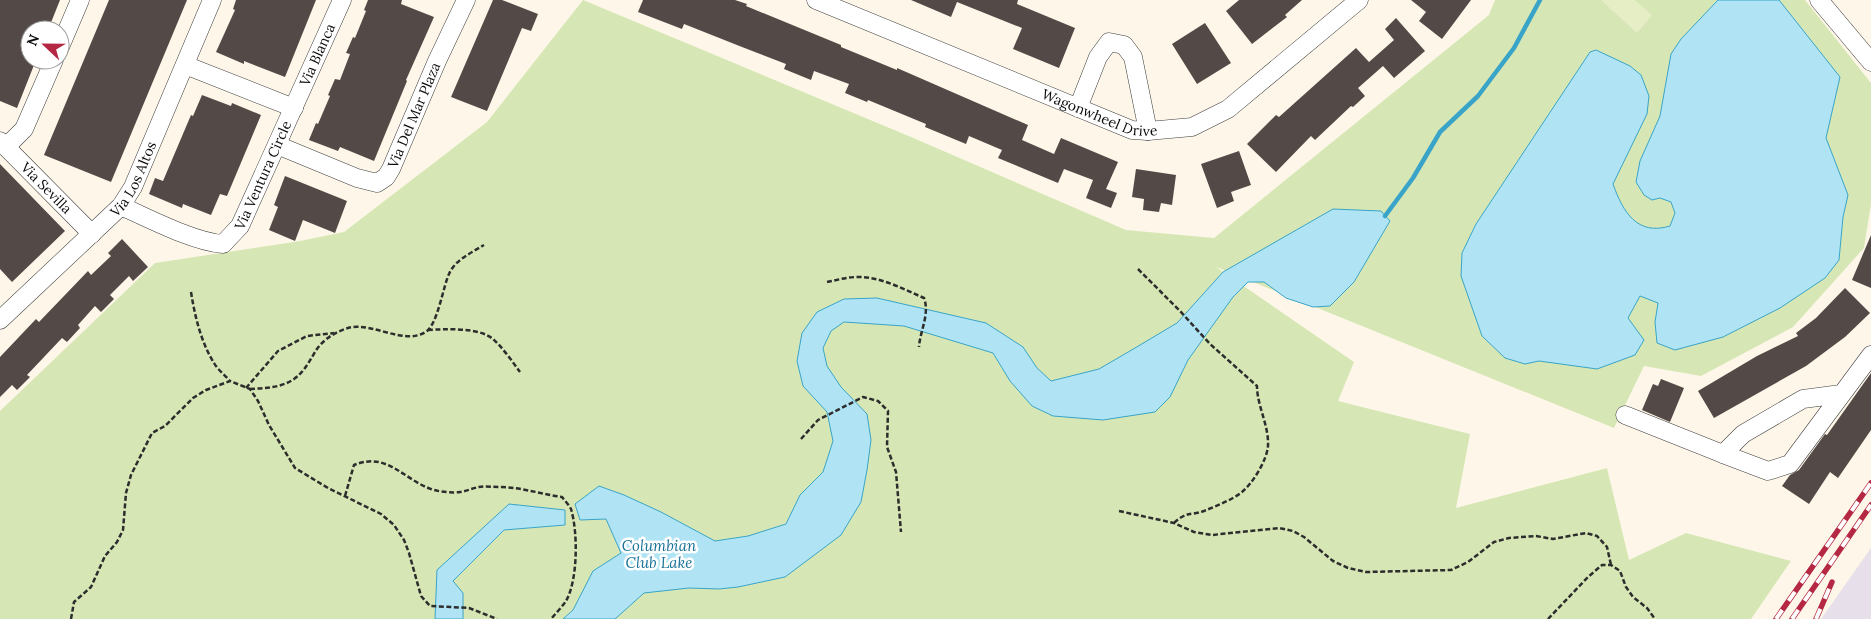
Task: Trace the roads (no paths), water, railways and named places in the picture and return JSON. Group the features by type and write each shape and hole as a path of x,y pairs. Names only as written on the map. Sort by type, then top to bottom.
{"street":[{"path":"70,24 80,0"},
{"name":"Via Los Altos","path":"2,313 121,206 133,186 212,0"},
{"name":"Via Blanca","path":"294,108 342,0"},
{"name":"Via Del Mar Plaza","path":"277,145 358,178 377,183 386,177 466,0"},
{"name":"Wagonwheel Drive","path":"816,0 1132,130 1148,131 1192,127 1228,109 1359,0"},
{"path":"1819,0 1871,62"},
{"path":"1078,108 1098,57 1109,42 1124,45 1133,57 1148,131"},
{"name":"Via Ventura Circle","path":"121,206 174,229 213,243 223,244 240,226 294,108 185,65"},
{"path":"3,144 24,129 50,70"},
{"name":"Via Sevilla","path":"3,144 92,234"},
{"path":"1625,415 1768,471 1790,464 1871,355"},
{"path":"1723,454 1743,434 1803,399 1841,394"}],"water":[{"path":"1718,0 1779,0 1840,77 1826,138 1848,195 1843,217 1839,260 1825,278 1780,308 1723,337 1675,350 1657,343 1655,322 1658,303 1640,296 1628,318 1644,340 1635,355 1597,369 1539,361 1525,364 1505,358 1482,336 1461,276 1462,253 1476,224 1590,52 1596,50 1630,66 1641,75 1649,96 1647,114 1613,184 1621,204 1633,219 1640,224 1649,228 1670,226 1675,213 1671,202 1660,198 1652,200 1644,195 1636,182 1640,161 1660,116 1671,54 1681,39"},
{"name":"Columbian Club Lake","path":"1333,209 1381,211 1390,221 1354,282 1330,306 1313,307 1286,298 1264,282 1248,282 1233,297 1188,360 1170,397 1155,412 1103,420 1053,416 1032,406 1010,381 993,353 904,326 844,322 831,331 823,348 827,366 841,387 867,414 871,440 861,502 841,535 785,577 738,587 719,589 689,588 644,593 615,619 563,619 573,610 593,571 621,553 606,519 580,520 575,504 599,486 661,512 715,541 748,536 786,524 800,495 823,472 833,441 827,412 803,386 797,361 802,333 817,312 844,299 877,298 986,323 1023,347 1037,368 1051,381 1099,369 1177,323 1223,272"},
{"path":"509,504 565,510 565,525 504,530 453,581 463,593 463,619 435,619 437,570"}],"waterway":[{"path":"1385,216 1413,178 1440,132 1478,96 1514,48 1540,0"}],"railway":[{"path":"1776,619 1871,483"},
{"path":"1792,619 1871,505"},
{"path":"1816,619 1832,582"}]}
